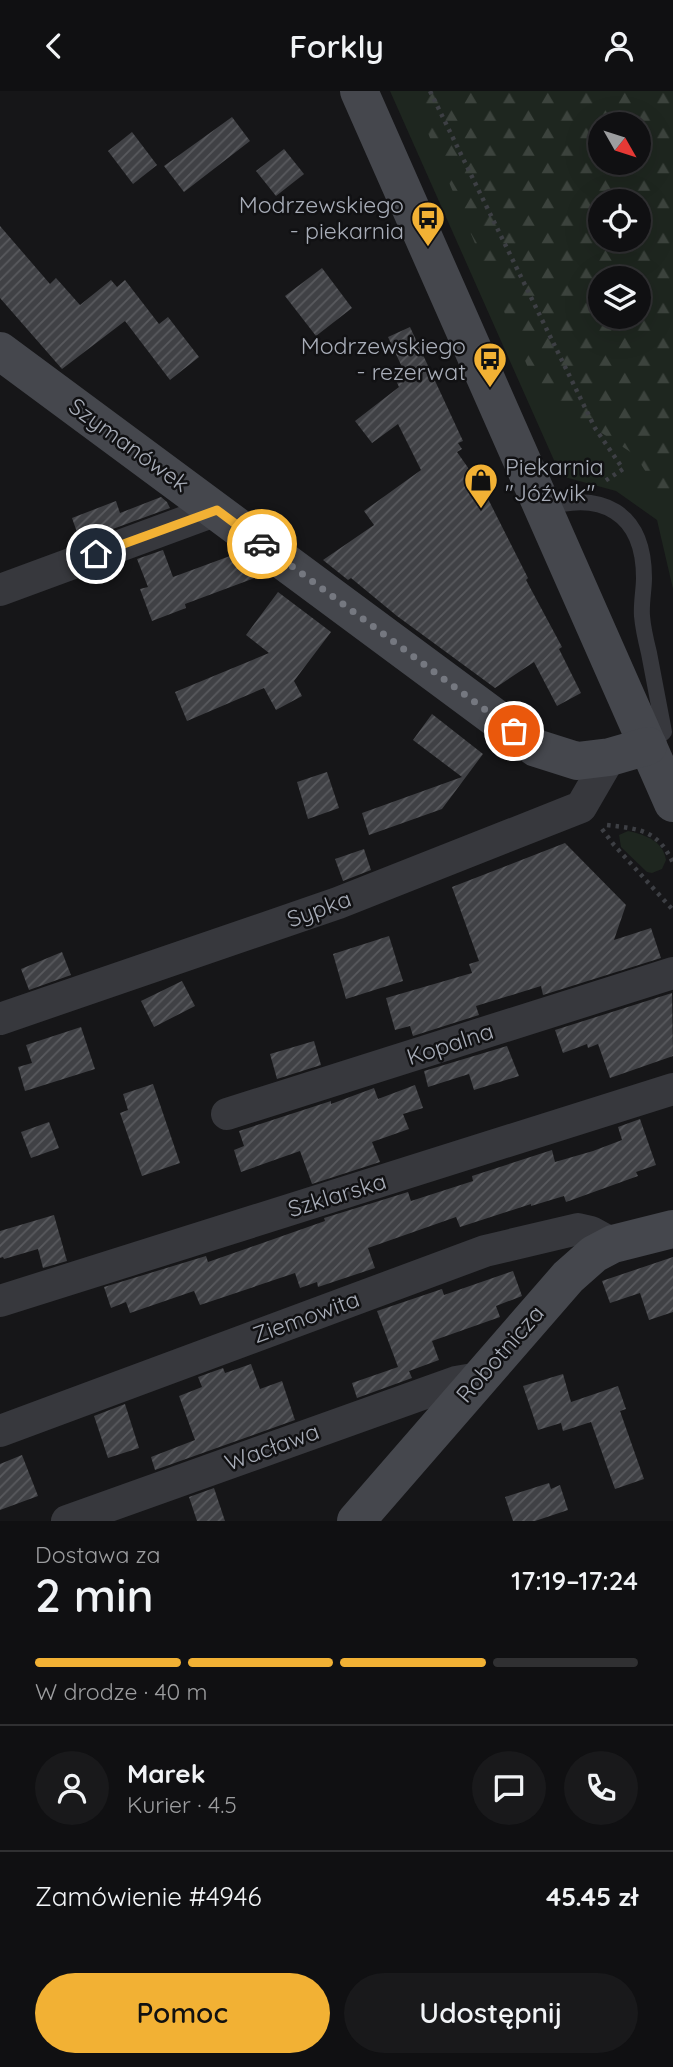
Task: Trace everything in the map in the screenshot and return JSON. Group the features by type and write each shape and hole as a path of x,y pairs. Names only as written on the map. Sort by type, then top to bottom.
{"street":[{"path":"359,91 673,803"},
{"name":"Szymanówek","path":"0,351 536,748 577,761 610,757 648,746"},
{"path":"0,590 217,510"},
{"name":"Sypka","path":"0,1019 338,903 581,807 610,757"},
{"name":"Kopalna","path":"227,1114 673,973"},
{"name":"Szklarska","path":"0,1301 673,1089"},
{"name":"Ziemowita","path":"0,1431 485,1251 578,1229 591,1232 613,1244"},
{"name":"Robotnicza","path":"355,1521 568,1277 594,1254 613,1244 673,1229"},
{"name":"Wacława","path":"66,1521 456,1382 479,1378"}],"lane":[{"path":"543,509 563,502 587,501 611,508 626,521 636,535 644,576 642,615 664,732 648,746"}],"path":[{"path":"430,91 595,428 623,469 605,481"},
{"path":"673,863 660,841 652,834 599,825 673,910"}],"green space":[{"path":"390,91 673,91 673,589 657,520 616,491 561,476"},
{"path":"410,91 673,91 673,514 635,455 538,391"},
{"path":"628,831 647,837 661,848 666,860 662,869 647,872 621,847 619,835"}],"building":[{"path":"232,117 250,141 184,192 164,166"},
{"path":"132,132 157,165 133,184 108,151"},
{"path":"284,149 304,174 276,196 256,171"},
{"path":"0,226 50,284 56,278 80,305 111,280 117,287 125,280 159,324 168,317 199,357 170,380 125,321 62,369 0,298"},
{"path":"322,268 352,308 316,336 285,296"},
{"path":"410,327 463,441 458,443 462,449 457,452 483,489 528,578 526,580 562,647 559,649 581,693 557,706 534,662 495,688 397,616 351,578 348,580 323,560 374,525 364,511 421,470 398,424 372,443 355,421 399,387 392,372 402,367 388,337"},
{"path":"161,497 170,508 80,541 72,518 116,501 120,513"},
{"path":"163,550 173,577 230,556 257,577 185,604 186,608 152,621 140,589 148,587 137,559"},
{"path":"278,592 331,632 294,681 302,696 276,710 264,688 187,721 175,692 269,653 246,635"},
{"path":"432,714 483,754 442,809 369,835 362,813 462,777 413,740"},
{"path":"327,772 339,808 308,819 297,782"},
{"path":"565,843 626,905 614,940 651,928 661,958 543,995 541,986 476,1006 479,1015 413,1036 410,1026 395,1030 386,998 472,973 469,964 479,961 452,887"},
{"path":"364,849 371,870 343,881 335,859"},
{"path":"389,936 403,981 346,999 333,954"},
{"path":"62,952 71,975 29,990 21,969"},
{"path":"182,981 195,1006 154,1027 141,1001"},
{"path":"672,993 673,1056 610,1078 598,1044 588,1048 587,1044 563,1053 555,1030"},
{"path":"81,1027 95,1069 25,1091 18,1067 32,1063 26,1045"},
{"path":"314,1041 321,1065 277,1079 270,1054"},
{"path":"507,1046 519,1076 474,1090 469,1074 428,1087 424,1071"},
{"path":"153,1084 180,1163 142,1176 120,1113 128,1110 123,1094"},
{"path":"415,1085 423,1108 403,1114 409,1129 372,1142 380,1162 312,1184 300,1151 241,1172 234,1150 244,1146 239,1131 331,1101 331,1104 374,1088 378,1099"},
{"path":"640,1119 656,1165 636,1172 638,1176 566,1202 564,1196 460,1227 456,1217 368,1248 375,1268 318,1287 317,1282 300,1288 295,1273 200,1305 194,1291 130,1313 126,1302 111,1308 104,1287 206,1256 208,1262 325,1221 324,1218 408,1192 411,1201 473,1181 472,1176 552,1150 555,1162 593,1151 622,1140 618,1127"},
{"path":"49,1122 59,1148 31,1158 21,1132"},
{"path":"54,1215 67,1261 43,1268 38,1249 0,1258 0,1231"},
{"path":"673,1257 673,1312 649,1320 640,1293 610,1303 602,1281"},
{"path":"513,1271 522,1296 496,1306 500,1317 432,1341 439,1360 409,1371 412,1378 357,1398 352,1383 398,1367 377,1311 442,1289 444,1295"},
{"path":"251,1364 260,1389 282,1381 295,1420 155,1470 151,1457 195,1440 179,1396 202,1387 198,1377 223,1368 225,1373"},
{"path":"563,1374 571,1402 618,1386 626,1409 620,1411 644,1479 615,1489 591,1422 563,1431 561,1423 538,1430 523,1386"},
{"path":"125,1404 139,1448 108,1458 94,1416"},
{"path":"22,1455 38,1496 0,1510 0,1464"},
{"path":"549,1483 551,1489 560,1485 568,1510 535,1521 513,1521 505,1497"},
{"path":"214,1488 225,1521 197,1521 189,1497"}],"way so far":[{"path":"262,544 514,731"}],"place":[{"name":"Modrzewskiego - piekarnia","path":"428,248"},
{"name":"Modrzewskiego - rezerwat","path":"490,389"},
{"name":"Piekarnia \"Jóźwik\"","path":"481,510"}],"route":[{"path":"96,554 217,510 262,544"}]}
